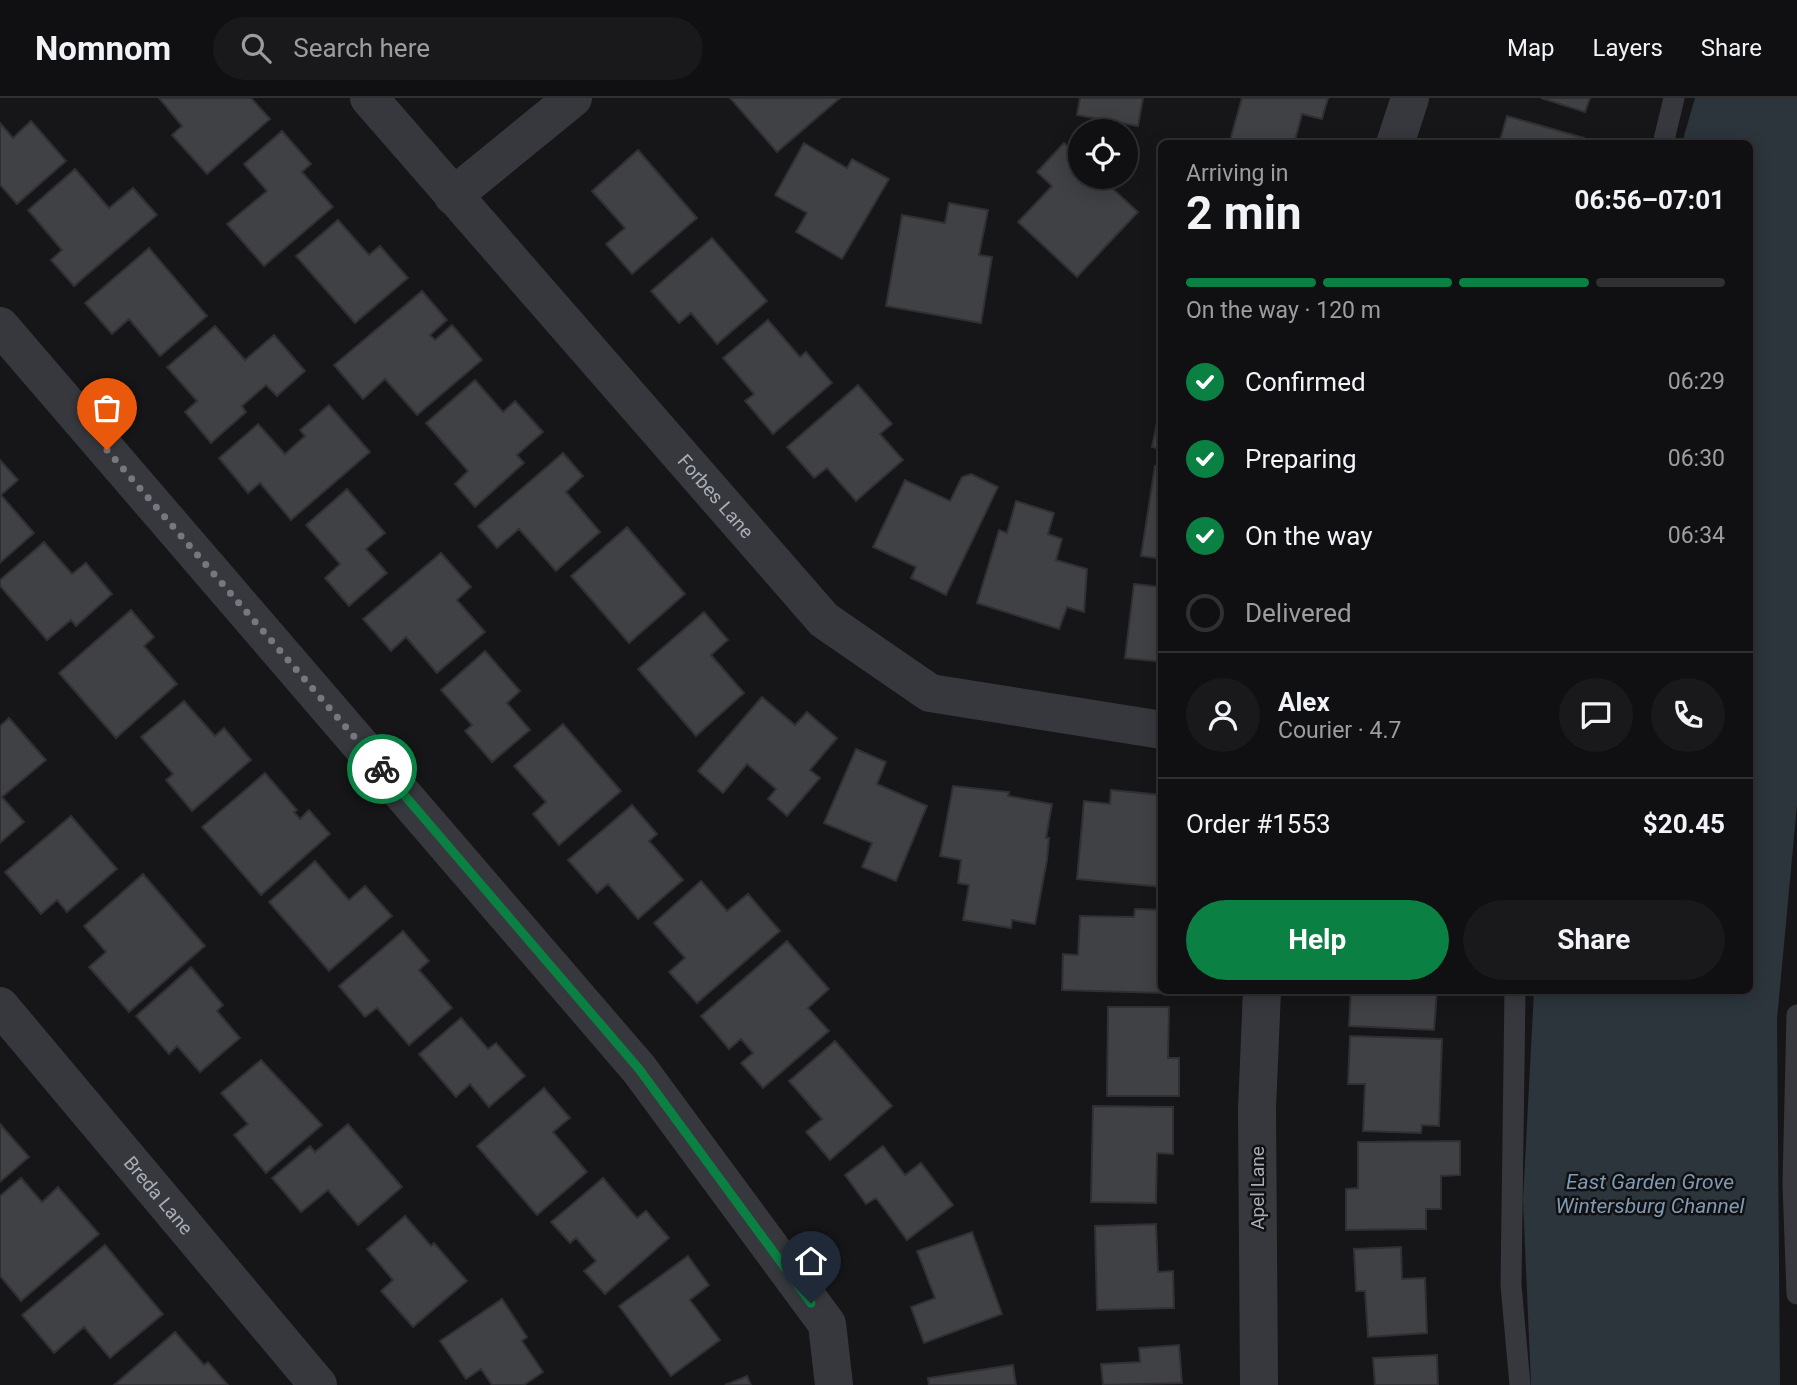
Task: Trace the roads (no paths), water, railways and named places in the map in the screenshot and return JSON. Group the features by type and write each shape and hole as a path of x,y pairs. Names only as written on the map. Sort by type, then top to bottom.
{"street":[{"name":"Forbes Lane","path":"369,98 824,620 930,693 1158,729"},
{"path":"453,196 573,98"},
{"path":"1396,140 1410,98"},
{"path":"0,326 639,1069 827,1324 834,1385"},
{"name":"Apel Lane","path":"1259,1385 1257,1109 1262,994"},
{"name":"Breda Lane","path":"0,1006 318,1385"}],"lane":[{"path":"1663,140 1674,98"},
{"path":"1515,994 1511,1285 1520,1385"},
{"path":"1797,1014 1793,1184 1797,1294"}],"water":[{"name":"East Garden Grove Wintersburg Channel","path":"1695,98 1797,98 1797,805 1777,1019 1780,1385 1531,1385 1523,1200 1534,994 1753,994 1753,140 1683,140"}]}
